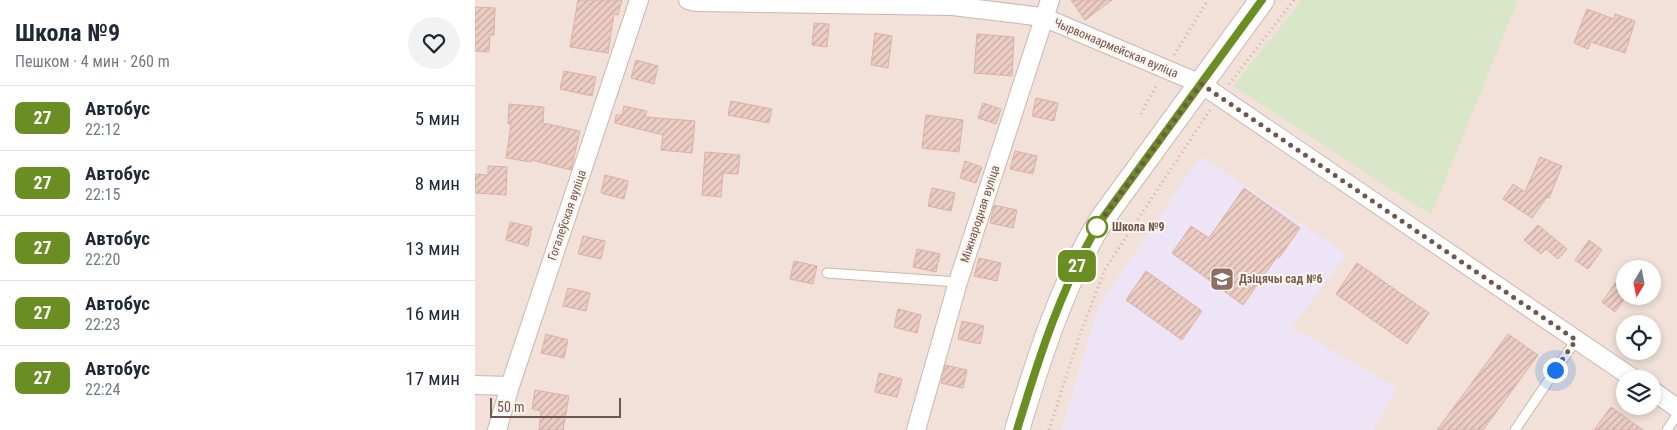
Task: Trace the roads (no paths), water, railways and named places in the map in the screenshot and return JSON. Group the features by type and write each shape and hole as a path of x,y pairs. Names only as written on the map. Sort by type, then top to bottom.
{"main road":[{"path":"1017,430 1035,370 1059,304 1094,232 1102,219 1210,90 1262,0"}],"street":[{"name":"Гогалеўская вуліца","path":"497,430 639,0"},
{"name":"Чырвонаармейская вуліца","path":"687,0 696,2 953,6 1043,17 1210,90 1621,370"},
{"name":"Міжнародная вуліца","path":"916,430 958,282 1050,0"},
{"path":"475,385 510,386"},
{"path":"1661,397 1677,408"}],"lane":[{"path":"827,273 958,282"},
{"path":"1515,430 1576,340"},
{"path":"1667,430 1677,415"}],"place":[{"name":"Школа №9","path":"1097,227"},
{"name":"Дзіцячы сад №6","path":"1222,279"}]}
